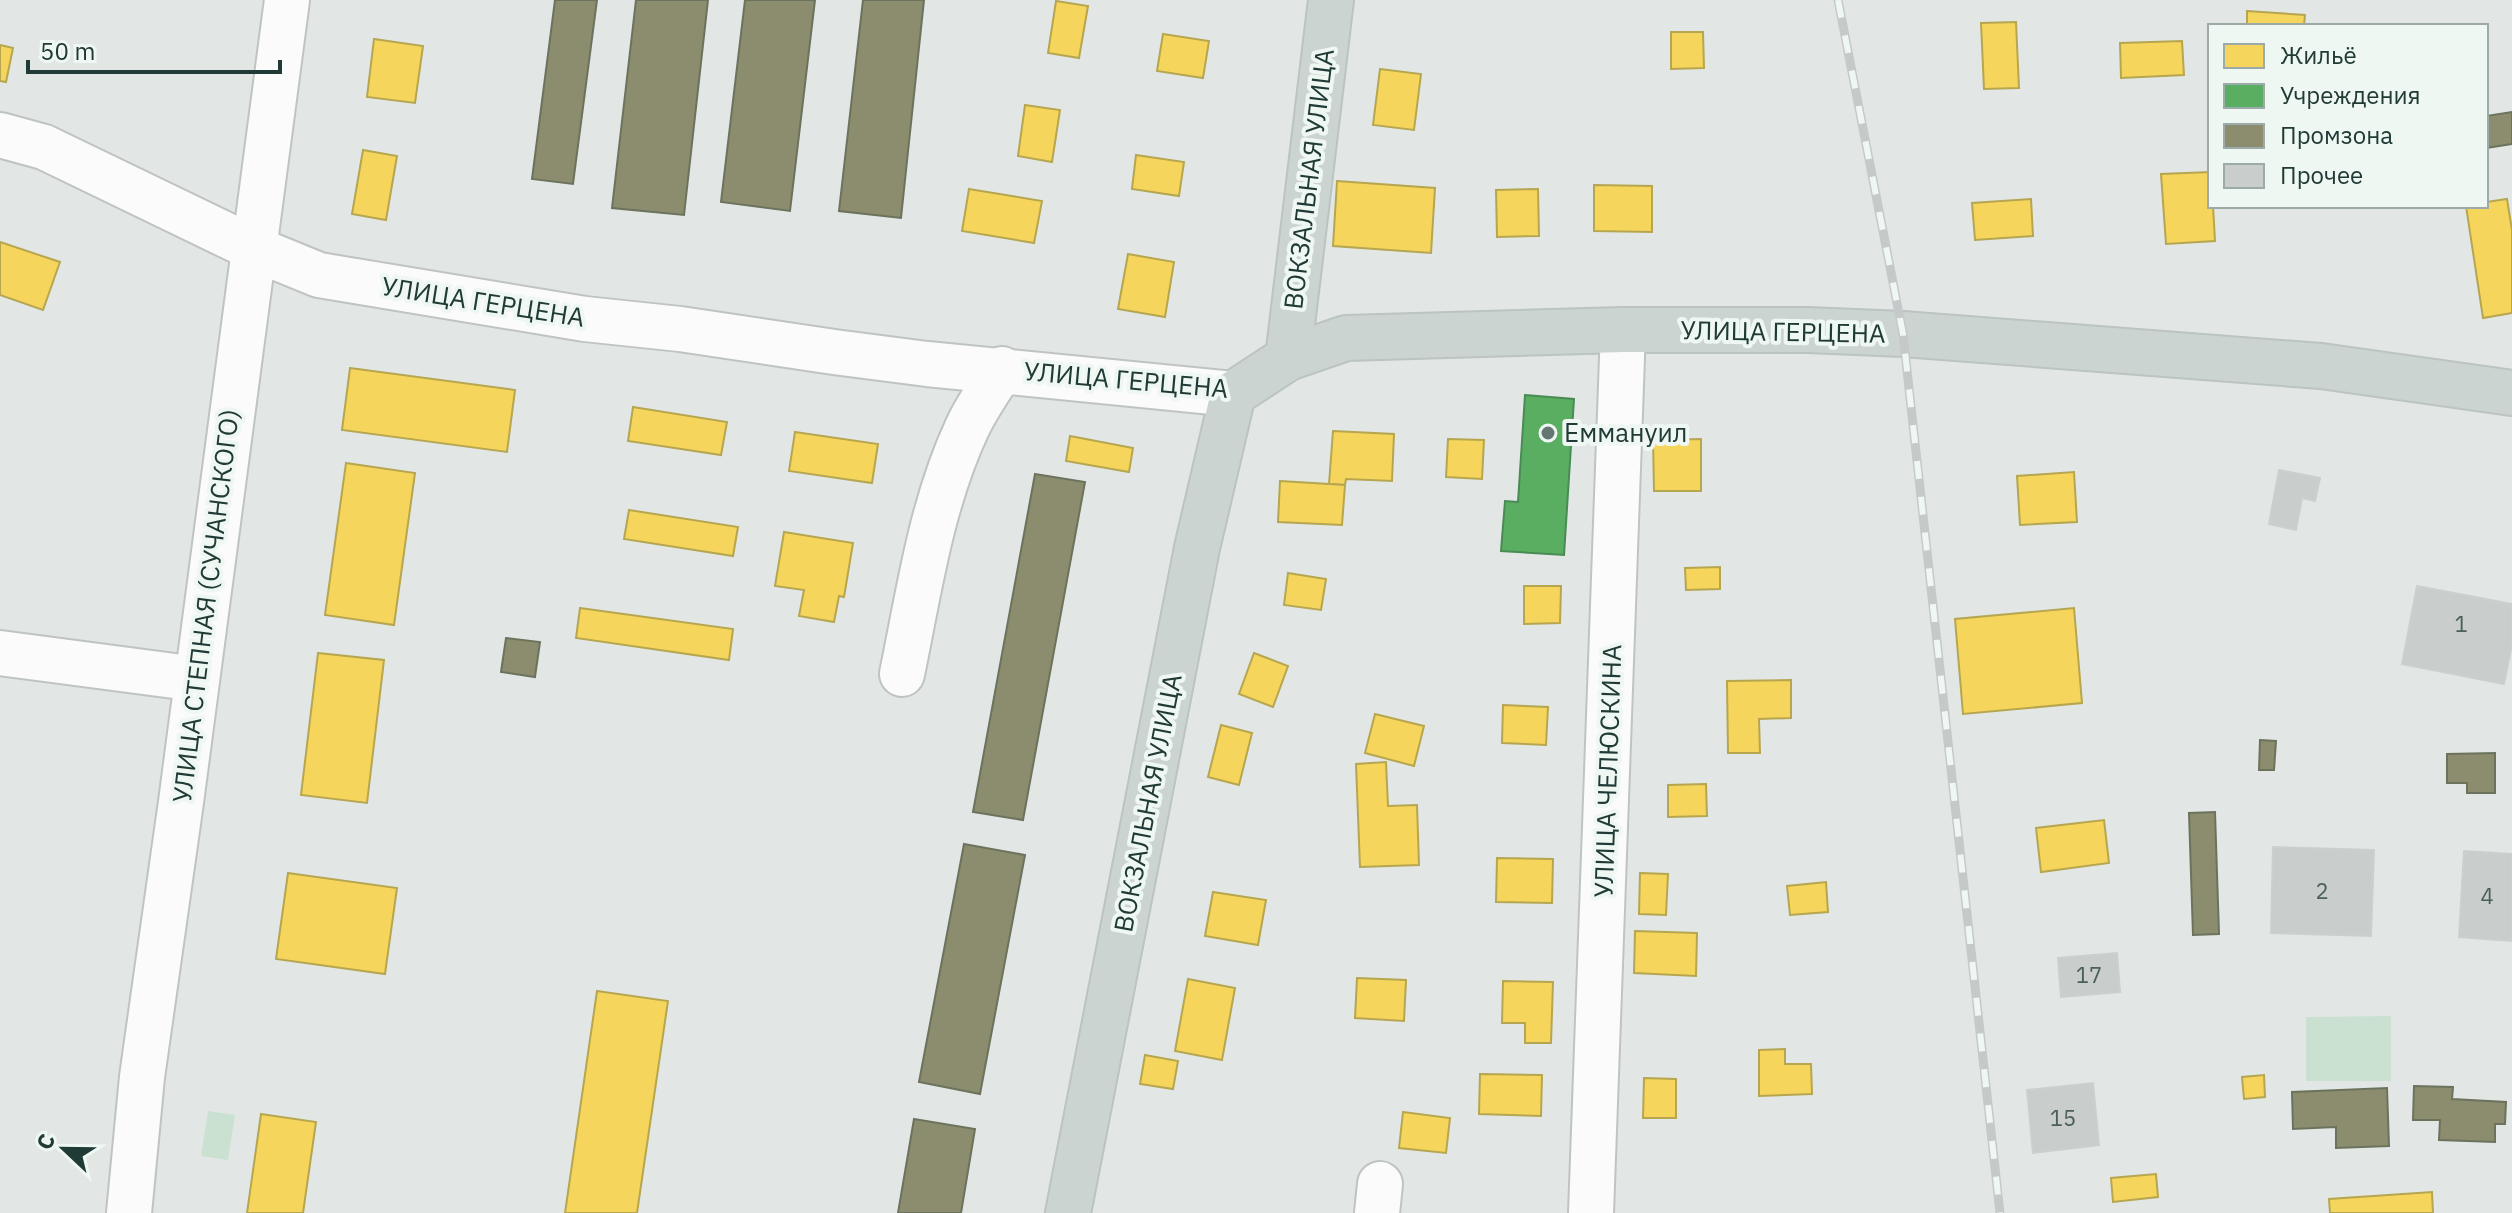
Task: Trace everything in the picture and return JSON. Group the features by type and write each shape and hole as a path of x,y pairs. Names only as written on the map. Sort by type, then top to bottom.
{"main road":[{"name":"ВОКЗАЛЬНАЯ УЛИЦА","path":"1288,358 1331,0"},
{"name":"УЛИЦА ГЕРЦЕНА","path":"1233,394 1288,358 1346,338 1623,330 1808,330 1903,334 2321,366 2512,393"},
{"name":"ВОКЗАЛЬНАЯ УЛИЦА","path":"1068,1213 1197,548 1233,394"}],"street":[{"name":"УЛИЦА СТЕПНАЯ (СУЧАНСКОГО)","path":"129,1213 142,1077 287,0"},
{"name":"УЛИЦА ГЕРЦЕНА","path":"0,135 44,147 253,248 319,275 585,319 680,329 927,364 1233,394"},
{"name":"УЛИЦА ЧЕЛЮСКИНА","path":"1591,1213 1623,330"},
{"path":"902,674 931,536 946,486 967,427 1002,369"},
{"path":"0,653 197,679"}],"green space":[{"path":"2391,1016 2391,1081 2306,1081 2306,1017"},
{"path":"208,1111 235,1115 228,1160 201,1156"}],"building: Жильё":[{"path":"1056,1 1088,6 1079,58 1048,53"},
{"path":"2247,11 2305,15 2304,24 2247,24"},
{"path":"2016,22 2019,88 1984,89 1981,23"},
{"path":"1671,32 1703,32 1704,68 1671,69"},
{"path":"1163,34 1209,41 1203,78 1157,71"},
{"path":"374,39 423,46 415,103 367,97"},
{"path":"2182,41 2184,75 2121,78 2120,43"},
{"path":"0,45 13,48 6,82 0,81"},
{"path":"1380,69 1421,74 1414,130 1373,125"},
{"path":"1025,105 1060,110 1052,162 1018,156"},
{"path":"363,150 397,156 386,220 352,214"},
{"path":"1136,155 1184,162 1179,196 1132,189"},
{"path":"2208,172 2208,208 2213,208 2215,241 2166,244 2161,174"},
{"path":"1337,181 1435,188 1431,253 1333,246"},
{"path":"1594,185 1652,186 1652,232 1594,231"},
{"path":"969,189 1042,201 1034,243 962,231"},
{"path":"1538,189 1539,236 1497,237 1496,190"},
{"path":"2031,199 2033,236 1975,240 1972,203"},
{"path":"2507,199 2512,230 2512,313 2483,318 2466,208 2488,208 2488,202"},
{"path":"0,242 60,262 43,310 0,295"},
{"path":"1128,254 1174,262 1165,317 1118,309"},
{"path":"350,368 515,390 507,452 342,430"},
{"path":"633,407 727,422 721,455 628,441"},
{"path":"1333,431 1394,434 1392,481 1346,479 1345,485 1329,484"},
{"path":"795,432 878,444 872,483 789,471"},
{"path":"1070,436 1133,448 1129,472 1066,461"},
{"path":"1448,439 1484,440 1482,479 1446,477"},
{"path":"1701,439 1701,491 1654,491 1653,440"},
{"path":"346,463 415,473 394,625 325,615"},
{"path":"2074,472 2077,522 2020,525 2017,476"},
{"path":"1280,481 1345,485 1342,525 1278,522"},
{"path":"629,510 738,527 733,556 624,539"},
{"path":"784,532 853,543 844,597 839,596 834,622 799,616 804,590 775,586"},
{"path":"1720,567 1720,589 1686,590 1685,568"},
{"path":"1288,573 1326,579 1321,610 1284,605"},
{"path":"1524,586 1561,586 1560,623 1524,624"},
{"path":"580,608 733,629 729,660 576,638"},
{"path":"2074,608 2082,703 1963,714 1955,619"},
{"path":"318,653 384,660 367,803 301,795"},
{"path":"1254,653 1288,666 1273,707 1239,694"},
{"path":"1791,680 1791,718 1759,719 1760,753 1728,753 1727,681"},
{"path":"1503,705 1548,707 1546,745 1502,743"},
{"path":"1375,714 1424,726 1414,766 1365,753"},
{"path":"1221,725 1252,733 1239,785 1208,777"},
{"path":"1386,762 1388,806 1417,805 1419,865 1360,867 1356,764"},
{"path":"1706,784 1707,816 1668,817 1668,785"},
{"path":"2104,820 2109,863 2041,872 2036,828"},
{"path":"1497,858 1553,859 1552,903 1496,902"},
{"path":"288,873 397,888 385,974 276,959"},
{"path":"1640,873 1668,874 1666,915 1639,914"},
{"path":"1826,882 1828,912 1790,915 1787,886"},
{"path":"1213,892 1266,900 1258,945 1205,936"},
{"path":"1635,931 1697,933 1696,976 1634,973"},
{"path":"1357,978 1406,980 1404,1021 1355,1018"},
{"path":"1188,979 1235,988 1222,1060 1175,1051"},
{"path":"1503,981 1553,982 1551,1043 1525,1043 1525,1023 1502,1023"},
{"path":"597,991 668,1001 637,1213 565,1213"},
{"path":"1785,1049 1785,1064 1811,1064 1812,1094 1759,1096 1759,1050"},
{"path":"1145,1055 1178,1061 1173,1089 1140,1084"},
{"path":"1480,1074 1542,1075 1541,1116 1479,1114"},
{"path":"2264,1075 2265,1097 2244,1099 2242,1077"},
{"path":"1644,1078 1676,1079 1676,1118 1643,1118"},
{"path":"1403,1112 1450,1118 1446,1153 1399,1148"},
{"path":"261,1114 316,1122 303,1213 247,1213"},
{"path":"2156,1174 2158,1197 2113,1202 2111,1178"},
{"path":"2432,1192 2433,1213 2330,1213 2329,1199"}],"building: Учреждения":[{"path":"1525,395 1574,399 1564,555 1501,551 1505,501 1518,502"}],"building: Промзона":[{"path":"555,0 597,0 573,184 532,179"},
{"path":"636,0 708,0 684,215 612,208"},
{"path":"745,0 815,0 790,211 721,202"},
{"path":"863,0 924,0 901,218 839,211"},
{"path":"2512,112 2512,144 2488,148 2488,116"},
{"path":"1035,474 1085,482 1023,820 973,812"},
{"path":"506,638 540,642 535,677 501,672"},
{"path":"2260,740 2276,741 2274,770 2259,770"},
{"path":"2495,753 2495,793 2467,793 2467,783 2447,783 2447,754"},
{"path":"2215,812 2219,934 2193,935 2189,813"},
{"path":"964,844 1025,855 980,1094 919,1082"},
{"path":"2414,1086 2453,1087 2452,1099 2506,1102 2505,1124 2495,1124 2495,1142 2439,1140 2440,1120 2413,1120"},
{"path":"2387,1088 2389,1146 2336,1148 2336,1127 2293,1129 2292,1092"},
{"path":"914,1119 975,1129 961,1213 898,1213"}],"building: Прочее":[{"path":"2279,470 2320,478 2315,501 2302,498 2296,530 2269,524"},
{"path":"2417,586 2512,604 2512,644 2504,684 2402,664"},
{"path":"2273,847 2374,850 2371,936 2271,933"},
{"path":"2464,851 2512,854 2512,941 2459,937"},
{"path":"2117,953 2120,992 2061,997 2058,958"},
{"path":"2093,1083 2099,1145 2033,1153 2027,1090"}],"railway":[{"path":"1838,0 1903,334 2000,1213"}],"place":[{"name":"Еммануил","path":"1548,433"}]}
